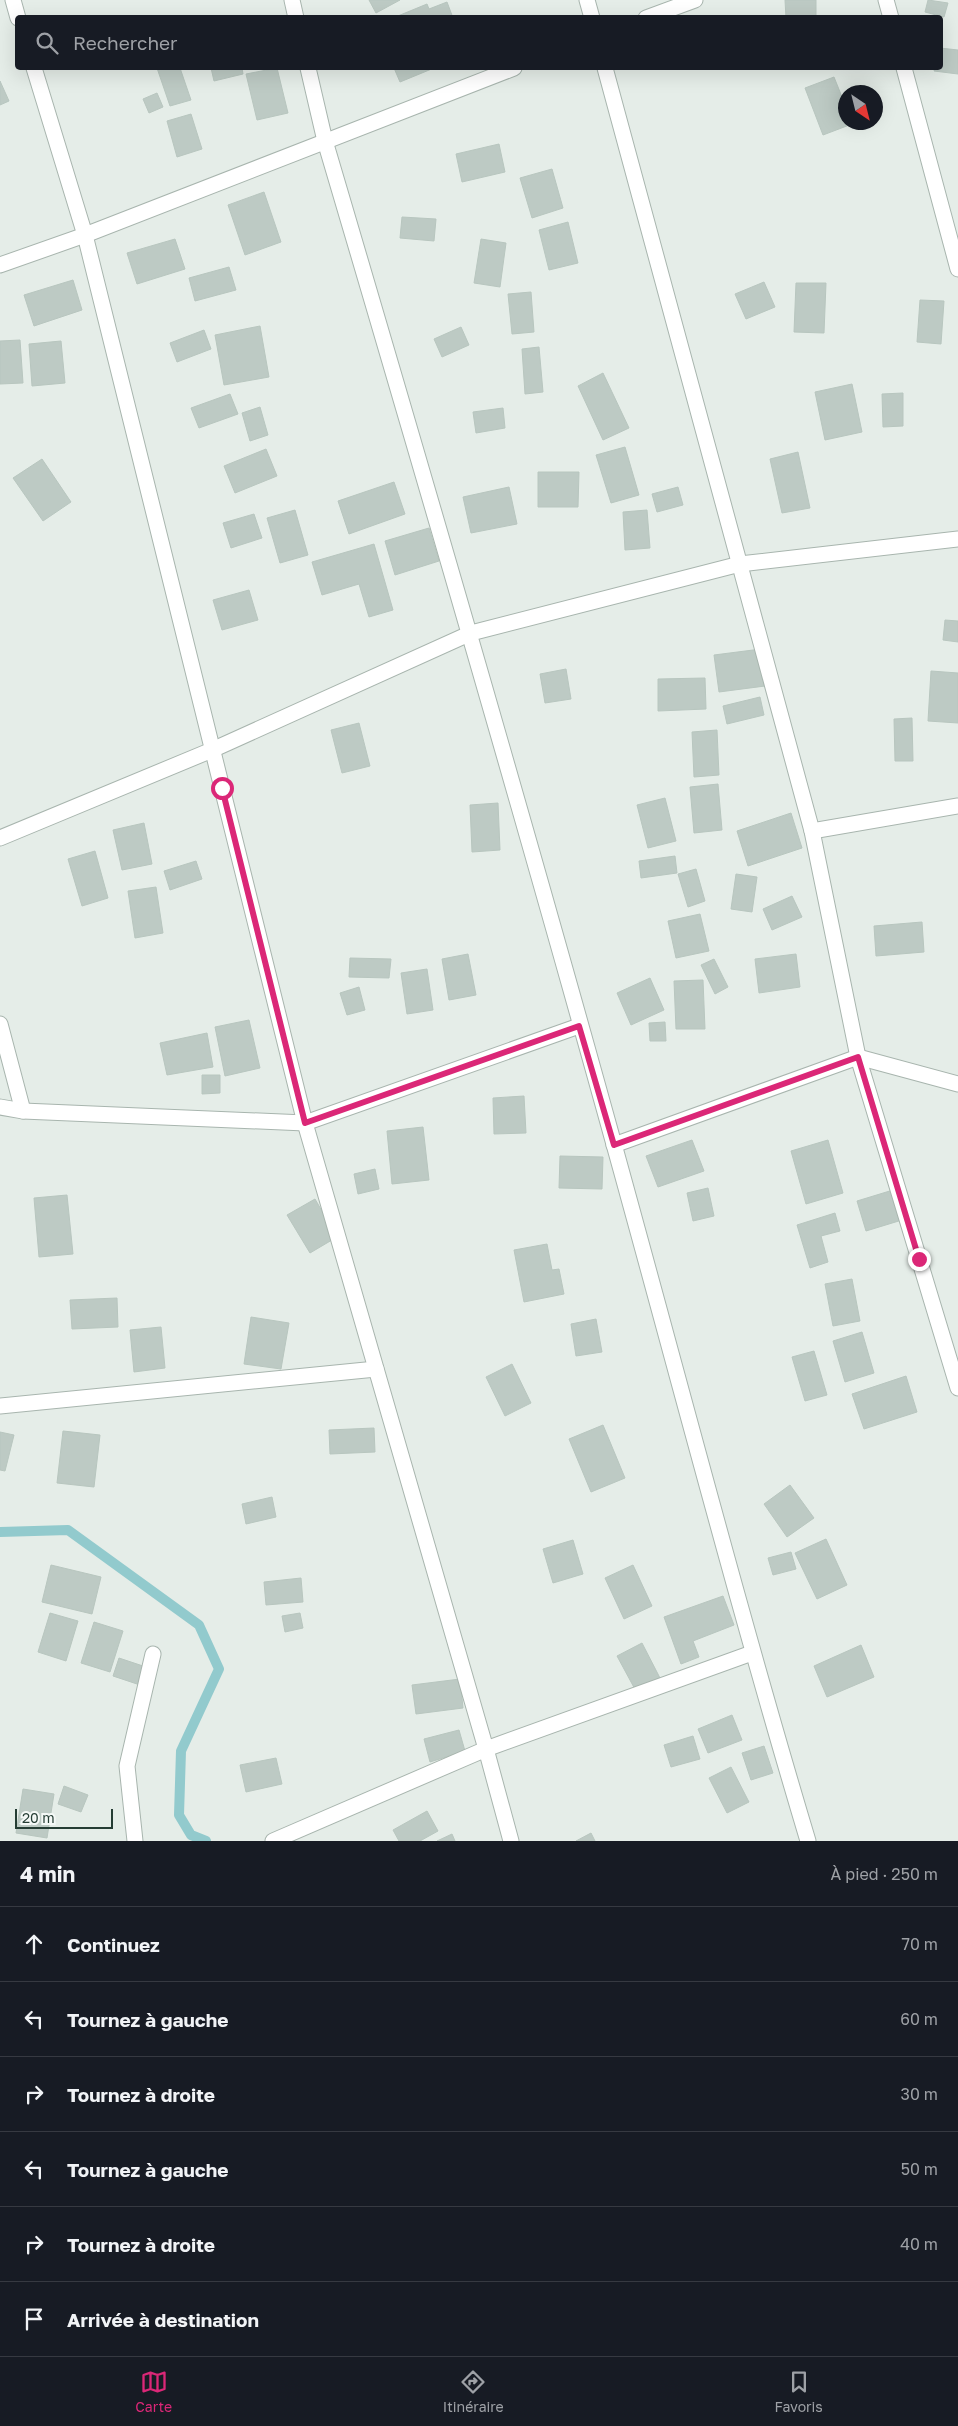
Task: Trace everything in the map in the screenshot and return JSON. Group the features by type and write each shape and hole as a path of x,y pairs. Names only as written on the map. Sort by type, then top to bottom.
{"street":[{"path":"13,0 17,15"},
{"path":"292,0 295,15"},
{"path":"587,0 591,15"},
{"path":"654,15 695,0"},
{"path":"886,0 890,15"},
{"path":"35,70 85,235 305,1123 486,1749 510,1841"},
{"path":"308,70 325,141 470,633 614,1145 752,1653 808,1841"},
{"path":"0,265 85,235 509,70"},
{"path":"606,70 812,831 858,1057 958,1388"},
{"path":"905,70 956,252 958,269"},
{"path":"0,838 212,750 470,633 740,564 958,539"},
{"path":"812,831 958,806"},
{"path":"0,1024 24,1111"},
{"path":"0,1107 24,1111 305,1123 579,1026"},
{"path":"614,1145 858,1057 958,1084"},
{"path":"0,1406 376,1369"},
{"path":"272,1841 486,1749 752,1653"},
{"path":"135,1841 127,1766 154,1654"}],"building":[{"path":"369,0 400,0 376,13"},
{"path":"785,0 816,0 816,15 786,15"},
{"path":"928,0 948,3 944,17 943,15 925,12"},
{"path":"447,2 452,15 400,15 427,4 429,9"},
{"path":"943,48 958,50 958,74 934,71 943,70"},
{"path":"158,70 181,70 191,100 170,106"},
{"path":"211,70 242,70 243,74 214,81"},
{"path":"277,70 288,113 257,120 246,74"},
{"path":"395,70 429,70 400,82"},
{"path":"834,77 838,87 838,129 823,135 805,88"},
{"path":"0,81 9,101 0,105"},
{"path":"157,93 163,107 149,113 143,99"},
{"path":"191,114 202,149 177,157 167,121"},
{"path":"499,144 505,172 462,182 456,154"},
{"path":"552,169 563,208 532,218 520,178"},
{"path":"264,192 281,242 245,255 228,205"},
{"path":"402,217 436,219 434,241 400,238"},
{"path":"568,222 578,263 549,270 539,230"},
{"path":"175,239 185,269 137,284 127,253"},
{"path":"481,239 506,243 500,287 474,283"},
{"path":"229,267 236,290 195,301 189,278"},
{"path":"73,280 82,310 34,326 24,295"},
{"path":"764,282 775,307 746,319 735,294"},
{"path":"796,283 826,283 824,333 794,332"},
{"path":"531,292 534,332 512,334 508,294"},
{"path":"920,300 944,301 941,344 917,342"},
{"path":"260,326 269,377 224,385 215,335"},
{"path":"461,327 469,345 442,357 434,339"},
{"path":"204,330 211,349 177,362 170,343"},
{"path":"20,340 23,383 0,384 0,341"},
{"path":"61,341 65,383 32,386 29,344"},
{"path":"539,347 543,392 525,394 522,349"},
{"path":"603,373 629,428 603,440 578,386"},
{"path":"852,384 862,432 825,440 815,392"},
{"path":"903,393 903,426 883,427 882,394"},
{"path":"230,394 238,414 199,428 191,408"},
{"path":"260,407 268,435 250,441 242,413"},
{"path":"503,408 505,428 476,433 473,412"},
{"path":"625,447 639,495 611,503 596,455"},
{"path":"266,449 277,476 235,493 224,466"},
{"path":"798,452 810,508 782,513 770,459"},
{"path":"42,459 71,502 43,521 13,478"},
{"path":"538,472 579,472 578,507 538,507"},
{"path":"394,482 405,514 349,534 338,501"},
{"path":"509,487 517,524 471,533 463,497"},
{"path":"678,487 683,505 657,512 652,494"},
{"path":"295,510 308,555 280,563 267,518"},
{"path":"647,510 650,548 625,550 623,512"},
{"path":"254,514 262,538 231,548 223,523"},
{"path":"429,528 439,561 395,575 385,541"},
{"path":"374,544 393,610 369,617 359,584 322,595 312,562"},
{"path":"249,590 258,620 222,630 213,600"},
{"path":"945,620 958,621 958,642 943,640"},
{"path":"761,649 765,686 719,692 714,655"},
{"path":"566,669 571,699 545,703 540,674"},
{"path":"931,671 958,673 958,723 928,721"},
{"path":"705,678 706,709 658,711 658,679"},
{"path":"760,697 764,715 727,724 723,706"},
{"path":"912,718 913,761 895,761 894,719"},
{"path":"359,723 370,766 342,773 331,730"},
{"path":"717,730 719,775 694,777 692,732"},
{"path":"718,784 722,830 694,833 690,787"},
{"path":"665,798 676,841 648,848 637,805"},
{"path":"498,803 500,850 472,852 470,805"},
{"path":"791,813 802,848 748,866 737,831"},
{"path":"144,823 152,864 122,870 113,830"},
{"path":"95,851 108,898 82,906 68,859"},
{"path":"675,856 677,873 641,878 639,861"},
{"path":"196,861 202,879 170,890 164,871"},
{"path":"696,869 705,901 688,907 678,874"},
{"path":"736,874 757,877 752,912 731,909"},
{"path":"156,887 163,933 135,938 128,891"},
{"path":"792,896 802,917 772,930 763,909"},
{"path":"700,914 709,951 676,958 668,921"},
{"path":"922,922 924,952 876,956 874,926"},
{"path":"468,954 476,995 449,1000 442,959"},
{"path":"796,954 800,987 759,993 755,959"},
{"path":"350,958 391,959 389,978 349,977"},
{"path":"714,959 728,987 715,994 701,965"},
{"path":"427,969 433,1010 407,1014 401,973"},
{"path":"650,978 664,1010 631,1025 617,993"},
{"path":"703,980 705,1029 676,1029 674,981"},
{"path":"359,987 365,1010 347,1015 340,993"},
{"path":"249,1020 260,1068 225,1076 215,1027"},
{"path":"665,1022 666,1041 650,1041 649,1023"},
{"path":"207,1033 213,1067 167,1075 160,1043"},
{"path":"202,1075 220,1075 220,1093 202,1094"},
{"path":"524,1096 526,1133 494,1134 493,1098"},
{"path":"423,1127 429,1180 392,1184 387,1131"},
{"path":"692,1140 704,1171 658,1187 646,1156"},
{"path":"828,1140 843,1193 806,1204 791,1151"},
{"path":"560,1156 603,1157 602,1189 559,1188"},
{"path":"375,1169 379,1189 358,1194 354,1174"},
{"path":"708,1188 714,1216 693,1221 687,1193"},
{"path":"893,1190 902,1220 866,1231 857,1201"},
{"path":"67,1195 73,1254 39,1257 34,1198"},
{"path":"315,1199 337,1237 310,1253 287,1215"},
{"path":"835,1213 840,1231 821,1236 828,1262 810,1268 797,1225"},
{"path":"547,1244 552,1270 559,1269 564,1294 524,1302 514,1250"},
{"path":"852,1279 860,1321 833,1326 825,1284"},
{"path":"117,1298 118,1327 72,1329 70,1300"},
{"path":"251,1317 289,1323 281,1369 244,1364"},
{"path":"596,1319 602,1352 576,1356 571,1324"},
{"path":"161,1327 165,1368 134,1372 130,1330"},
{"path":"862,1332 874,1373 845,1382 833,1341"},
{"path":"814,1351 827,1395 805,1401 792,1357"},
{"path":"512,1364 531,1403 505,1416 486,1377"},
{"path":"906,1376 917,1412 864,1429 852,1394"},
{"path":"603,1425 625,1478 591,1492 569,1439"},
{"path":"374,1428 375,1452 330,1454 329,1430"},
{"path":"63,1431 100,1435 94,1487 57,1483"},
{"path":"0,1432 14,1435 5,1471 0,1470"},
{"path":"790,1485 814,1518 787,1537 764,1504"},
{"path":"272,1497 276,1517 246,1524 242,1504"},
{"path":"826,1539 847,1585 817,1599 795,1553"},
{"path":"573,1540 583,1574 553,1583 543,1549"},
{"path":"791,1552 796,1569 773,1575 768,1558"},
{"path":"51,1565 101,1577 92,1614 42,1602"},
{"path":"633,1565 652,1606 624,1619 605,1578"},
{"path":"301,1578 303,1602 266,1605 264,1582"},
{"path":"723,1596 734,1625 693,1641 699,1657 681,1664 664,1617"},
{"path":"50,1613 78,1621 66,1661 38,1652"},
{"path":"300,1613 303,1628 285,1632 282,1616"},
{"path":"94,1622 123,1631 110,1672 81,1663"},
{"path":"642,1643 661,1680 637,1693 617,1656"},
{"path":"861,1645 874,1677 827,1697 814,1666"},
{"path":"119,1658 146,1667 140,1685 113,1676"},
{"path":"460,1679 463,1708 416,1714 412,1685"},
{"path":"732,1715 742,1740 708,1753 698,1729"},
{"path":"459,1730 465,1751 430,1762 424,1739"},
{"path":"693,1736 700,1759 671,1767 664,1745"},
{"path":"764,1746 773,1773 751,1780 742,1753"},
{"path":"276,1758 282,1784 246,1792 240,1765"},
{"path":"731,1767 749,1802 727,1813 709,1778"},
{"path":"64,1786 88,1795 81,1812 58,1804"},
{"path":"23,1789 54,1794 47,1838 16,1833"},
{"path":"427,1811 438,1831 420,1841 399,1841 393,1830"},
{"path":"591,1833 595,1841 576,1841"},
{"path":"452,1834 455,1841 437,1841"}],"waterway":[{"path":"0,1532 68,1530 199,1625 219,1669 181,1751 179,1815 191,1835 206,1841"}],"route":[{"path":"222,788 305,1123 579,1026 614,1145 858,1057 919,1259"}]}
